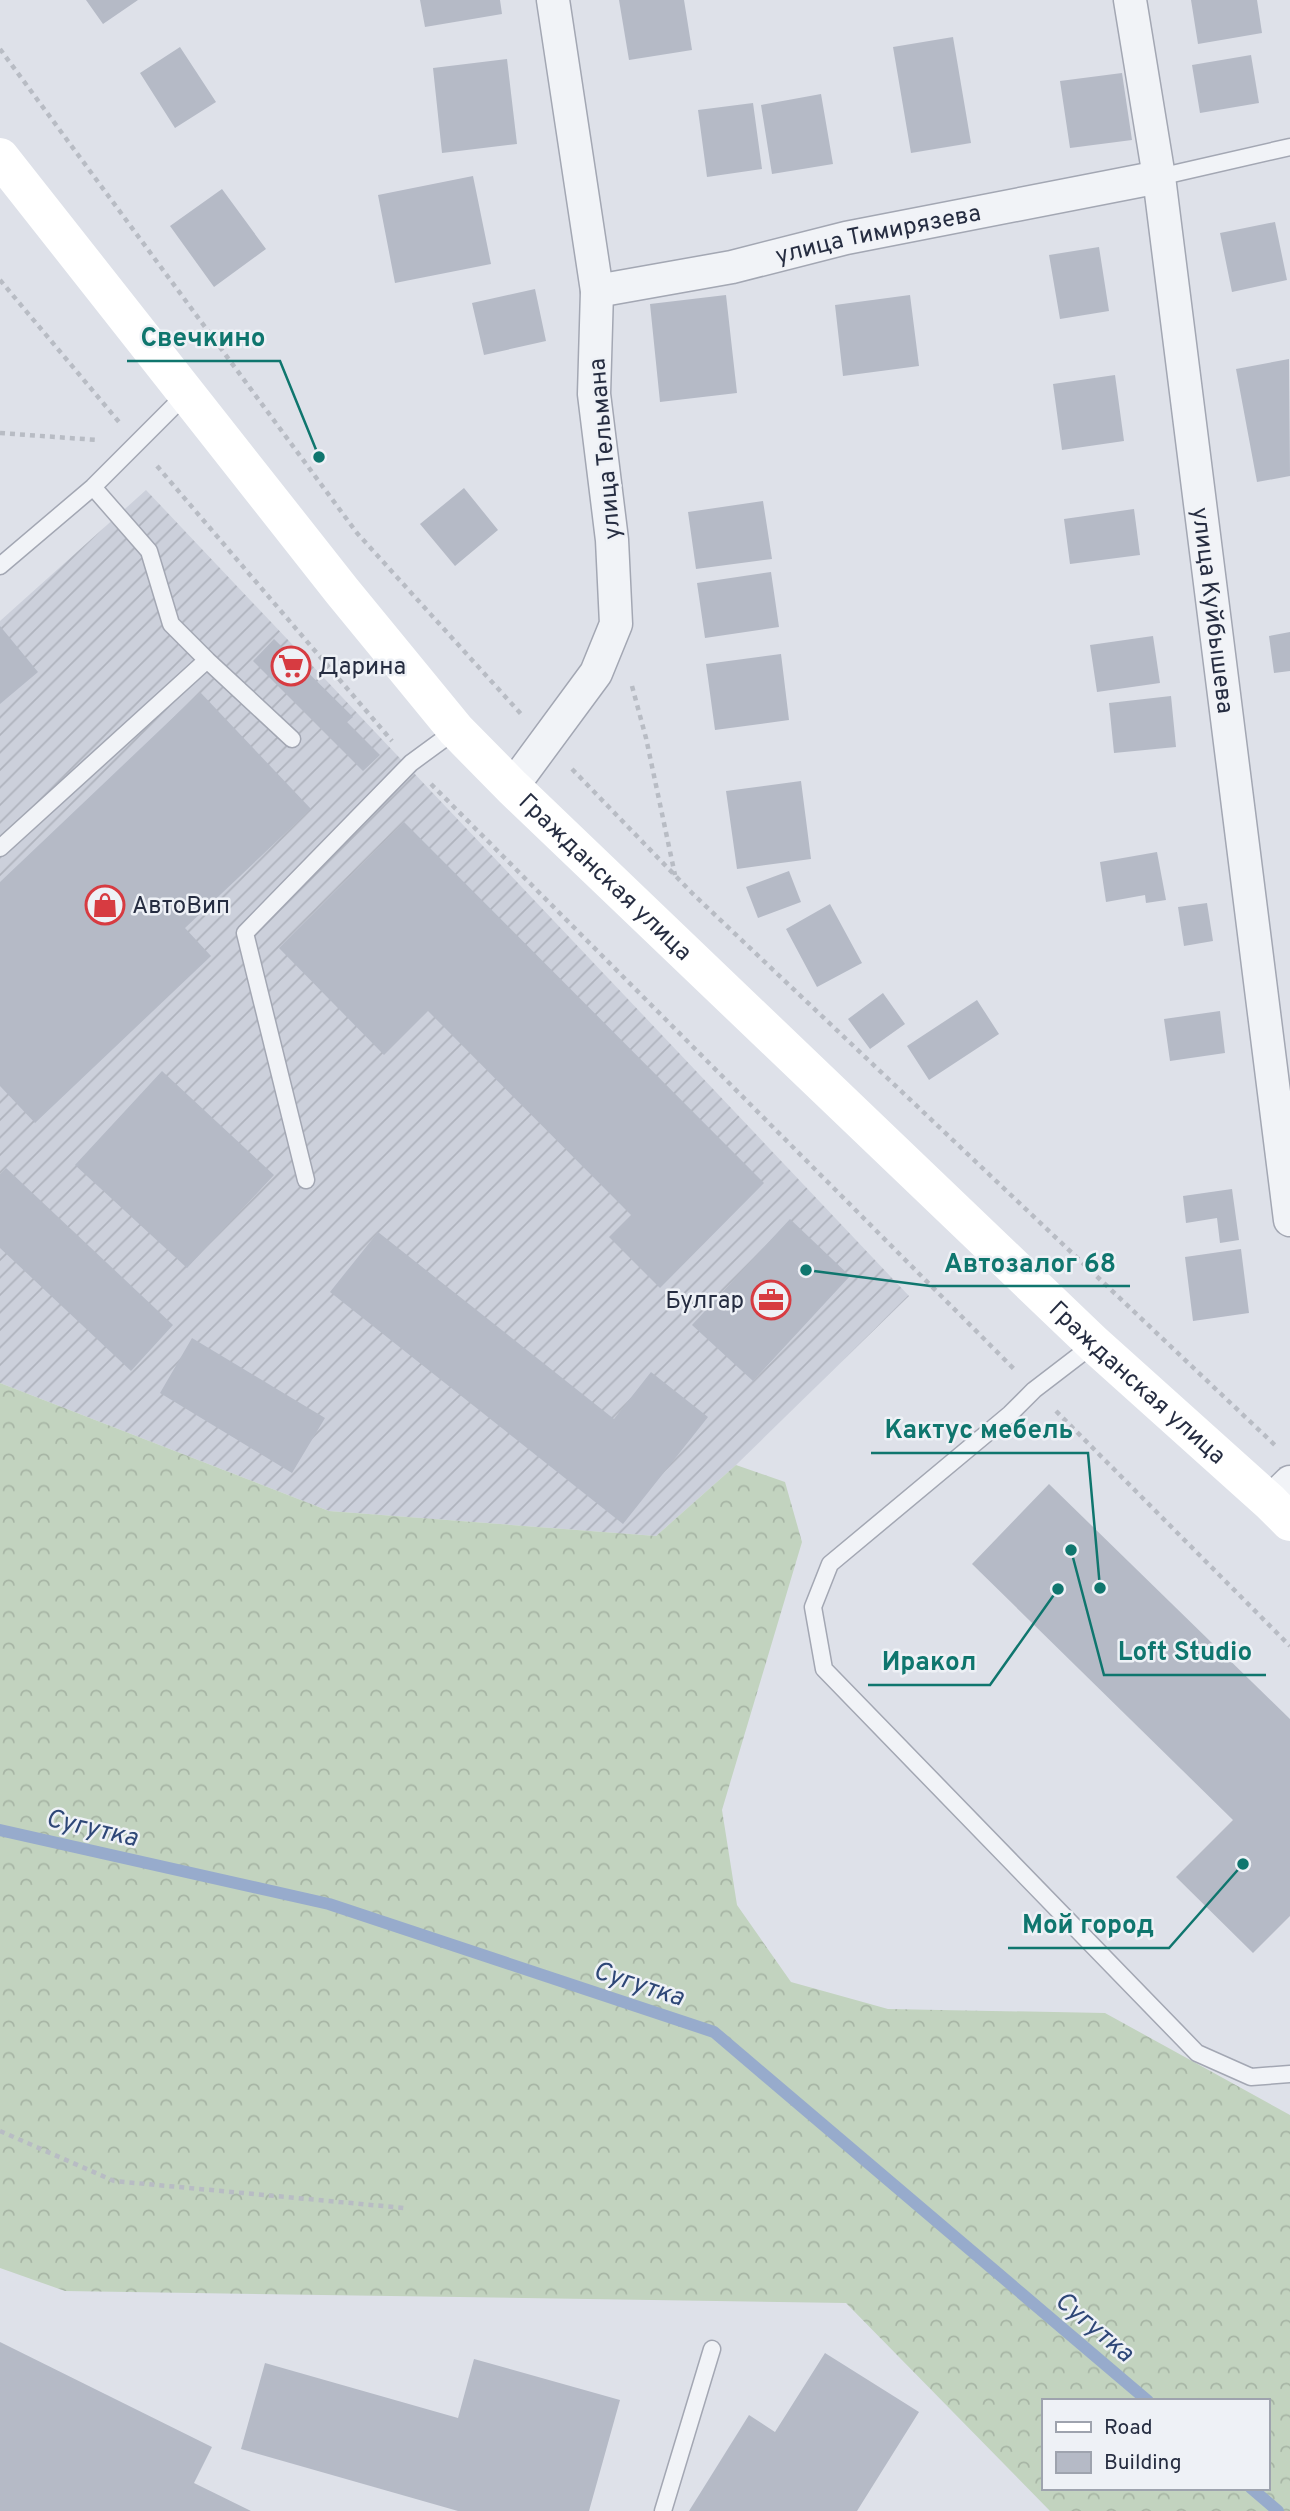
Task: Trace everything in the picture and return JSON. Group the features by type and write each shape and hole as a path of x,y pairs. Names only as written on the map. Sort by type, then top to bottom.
{"main road":[{"name":"Гражданская улица","path":"0,157 320,563 456,730 512,787 1094,1344 1283,1502"}],"street":[{"name":"улица Тельмана","path":"512,787 596,673 616,624 612,540 594,394 597,291 554,0"},
{"name":"улица Куйбышева","path":"1129,0 1158,177 1290,1220"},
{"name":"улица Тимирязева","path":"597,291 733,268 846,238 1158,177"}],"lane":[{"path":"1158,177 1290,146"},
{"path":"0,566 93,487 186,394"},
{"path":"93,487 149,551 171,624 292,739"},
{"path":"0,848 207,660"},
{"path":"306,1180 245,933 411,763 456,730"},
{"path":"1094,1344 1034,1390 1010,1414 830,1564 813,1607 824,1669 1197,2053 1251,2077 1290,2074"},
{"path":"663,2511 712,2349"}],"path":[{"path":"0,49 357,533 546,742 675,876 1280,1450"},
{"path":"0,281 411,763 1290,1646"},
{"path":"0,433 137,443"},
{"path":"616,624 646,738 675,876"},
{"path":"0,2130 114,2181 404,2208"}],"shaded area":[{"path":"146,490 909,1296 736,1465 656,1536 329,1511 0,1383 0,621"}],"green space":[{"path":"0,1383 329,1511 656,1536 736,1465 785,1482 802,1542 722,1810 737,1905 791,1982 888,2009 1105,2013 1290,2115 1290,2511 1050,2511 846,2303 65,2291 0,2268"}],"building":[{"path":"86,0 138,0 103,24"},
{"path":"420,0 500,0 502,14 425,27"},
{"path":"619,0 684,0 692,50 629,60"},
{"path":"1191,0 1257,0 1262,33 1198,44"},
{"path":"953,37 971,143 911,153 893,47"},
{"path":"180,47 216,102 175,128 140,73"},
{"path":"1251,55 1259,103 1200,113 1192,65"},
{"path":"507,59 517,144 442,153 433,68"},
{"path":"1122,73 1132,140 1070,148 1060,81"},
{"path":"821,94 833,164 772,174 761,105"},
{"path":"753,103 762,169 707,177 698,110"},
{"path":"473,176 491,264 395,283 378,195"},
{"path":"222,189 266,249 214,287 170,226"},
{"path":"1275,222 1287,280 1232,292 1220,233"},
{"path":"1099,247 1109,311 1060,319 1049,255"},
{"path":"535,289 546,341 484,355 472,303"},
{"path":"726,295 737,393 660,402 650,304"},
{"path":"910,295 919,366 843,376 835,305"},
{"path":"1289,359 1290,476 1257,482 1236,369"},
{"path":"1115,375 1124,441 1062,450 1053,384"},
{"path":"464,488 498,530 455,566 420,524"},
{"path":"763,501 772,559 696,569 688,512"},
{"path":"1134,509 1140,555 1070,564 1064,519"},
{"path":"771,572 779,627 705,638 697,583"},
{"path":"0,626 38,672 0,704"},
{"path":"1290,632 1290,671 1274,673 1269,636"},
{"path":"1153,636 1160,683 1097,692 1090,645"},
{"path":"274,639 353,717 347,722 380,755 363,771 253,661"},
{"path":"781,654 789,720 715,730 706,664"},
{"name":"АвтоВип","path":"200,692 311,809 185,928 211,956 35,1123 0,1086 0,882"},
{"path":"1171,696 1176,747 1114,753 1109,703"},
{"path":"801,781 811,859 737,869 726,791"},
{"path":"404,822 764,1183 660,1288 609,1237 631,1215 428,1011 384,1055 279,948"},
{"path":"1157,852 1166,900 1146,903 1145,895 1106,902 1100,862"},
{"path":"789,871 801,902 758,918 746,887"},
{"path":"1207,903 1213,941 1184,946 1178,907"},
{"path":"830,904 862,963 817,987 786,929"},
{"path":"883,993 905,1024 870,1049 848,1019"},
{"path":"977,1000 999,1034 929,1080 907,1046"},
{"path":"1220,1011 1225,1053 1170,1061 1164,1019"},
{"path":"162,1071 274,1175 187,1268 75,1165"},
{"path":"6,1168 173,1325 131,1371 0,1248 0,1174"},
{"path":"1232,1189 1239,1240 1220,1243 1217,1218 1186,1223 1183,1196"},
{"name":"Булгар","path":"790,1219 850,1276 753,1381 692,1325"},
{"path":"378,1232 614,1419 651,1372 708,1417 623,1524 330,1292"},
{"path":"1241,1249 1249,1313 1193,1321 1185,1257"},
{"path":"192,1338 325,1418 292,1473 160,1393"},
{"path":"1049,1484 1290,1719 1290,1916 1253,1953 1176,1877 1233,1820 972,1564"},
{"path":"0,2342 212,2447 194,2483 251,2511 0,2511"},
{"path":"825,2353 919,2412 857,2511 689,2511 749,2415 775,2432"},
{"path":"474,2359 620,2400 589,2511 458,2511 241,2449 265,2363 458,2418"}],"waterway":[{"name":"Сугутка","path":"0,1830 329,1904 714,2032 1146,2399"},
{"name":"Сугутка","path":"1253,2490 1278,2511"}],"place":[{"name":"Свечкино","path":"319,457"},
{"name":"Дарина","path":"291,666"},
{"name":"АвтоВип","path":"105,905"},
{"name":"Автозалог 68","path":"806,1270"},
{"name":"Булгар","path":"771,1300"},
{"name":"Loft Studio","path":"1071,1550"},
{"name":"Кактус мебель","path":"1100,1588"},
{"name":"Иракол","path":"1058,1589"},
{"name":"Мой город","path":"1243,1864"}]}
